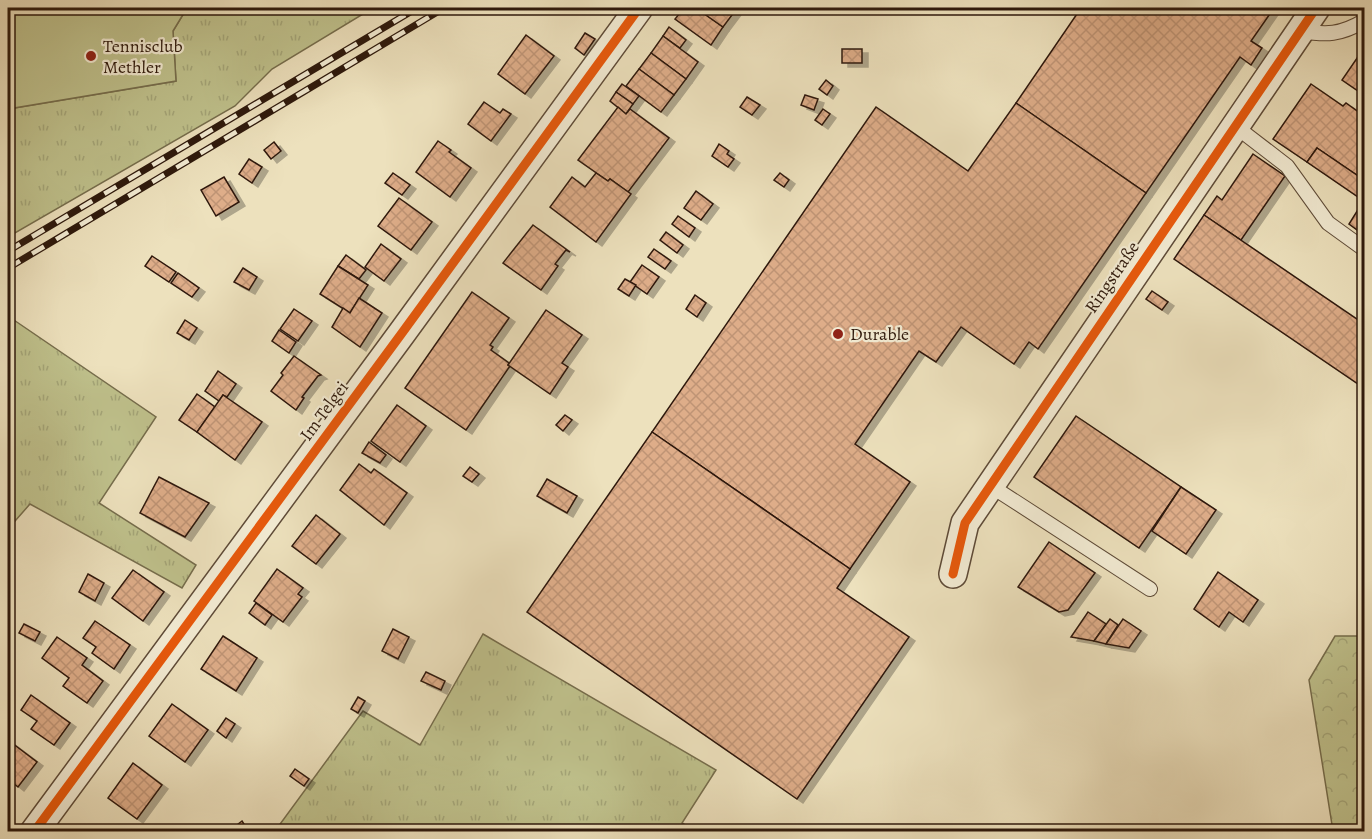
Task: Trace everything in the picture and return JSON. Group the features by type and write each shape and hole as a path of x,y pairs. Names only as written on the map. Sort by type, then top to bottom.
{"street":[{"name":"Im Telgei","path":"34,831 639,8"},
{"name":"Ringstraße","path":"953,574 965,523 1316,8"}],"lane":[{"path":"1299,31 1326,35 1348,30 1365,21"},
{"path":"1235,126 1287,166 1328,223 1365,249"},
{"path":"991,486 1150,590"}],"green space":[{"name":"Tennisclub Methler","path":"8,8 187,8 173,31 176,81 8,109"},
{"path":"187,8 373,8 272,69 235,106 8,237 8,109 176,81 173,31"},
{"path":"8,316 156,417 99,503 196,565 182,588 30,504 8,529"},
{"path":"483,634 716,770 682,823 695,831 275,831 363,711 420,745"},
{"path":"1335,636 1364,636 1364,831 1333,831 1309,680"}],"building":[{"path":"684,8 696,8 723,27 711,45 675,19"},
{"path":"696,8 730,8 735,11 723,27"},
{"path":"1081,8 1274,8 1251,41 1262,48 1251,65 1240,57 1146,193 1016,103"},
{"path":"669,27 686,40 680,48 663,36"},
{"path":"585,33 595,39 584,55 575,48"},
{"path":"526,35 554,56 525,94 498,74"},
{"path":"663,36 698,62 686,79 651,53"},
{"path":"1364,48 1364,95 1342,80"},
{"path":"842,49 862,49 862,63 842,63"},
{"path":"651,53 686,79 674,95 639,69"},
{"path":"639,69 674,95 661,112 626,86"},
{"path":"826,80 833,86 827,95 819,89"},
{"path":"622,84 639,96 633,104 616,92"},
{"path":"1311,84 1343,106 1346,103 1364,116 1364,180 1317,148 1307,162 1273,139"},
{"path":"616,92 633,104 626,114 610,101"},
{"path":"805,95 818,99 814,110 801,105"},
{"path":"747,97 760,105 752,115 740,107"},
{"path":"484,102 500,113 503,109 511,114 491,141 468,124"},
{"name":"Durable","path":"1016,103 1146,193 1038,349 1029,342 1014,364 961,327 936,362 919,351 855,444 910,482 850,569 652,432 876,107 968,171"},
{"path":"618,107 626,114 630,109 669,138 628,192 578,160"},
{"path":"823,109 830,114 822,125 815,120"},
{"path":"438,141 471,168 450,197 416,172"},
{"path":"274,142 281,151 271,159 264,150"},
{"path":"719,144 729,151 727,154 734,159 728,167 712,156"},
{"path":"1317,148 1364,180 1364,201 1307,162"},
{"path":"1253,154 1285,176 1241,240 1204,215 1217,196 1222,200"},
{"path":"249,159 262,167 252,183 239,174"},
{"path":"393,173 410,185 402,195 385,183"},
{"path":"596,173 608,181 610,179 631,194 596,242 550,207 572,177 585,187"},
{"path":"780,173 789,180 784,187 774,180"},
{"path":"224,177 239,202 216,216 201,190"},
{"path":"696,191 713,204 701,220 684,208"},
{"path":"399,198 432,222 411,250 378,226"},
{"path":"1359,208 1364,211 1364,235 1349,224"},
{"path":"1204,215 1364,324 1364,388 1174,259"},
{"path":"678,216 695,228 689,237 672,224"},
{"path":"533,225 570,252 566,250 555,264 558,266 541,290 503,263"},
{"path":"666,232 683,245 677,253 660,240"},
{"path":"381,244 401,259 384,281 365,267"},
{"path":"654,249 671,261 665,269 648,257"},
{"path":"346,255 366,270 359,279 338,266"},
{"path":"152,256 176,272 169,282 145,266"},
{"path":"642,265 659,277 647,294 630,282"},
{"path":"338,266 368,285 350,313 320,294"},
{"path":"243,268 257,277 249,290 234,282"},
{"path":"178,273 199,288 192,297 171,283"},
{"path":"625,279 636,285 629,296 618,289"},
{"path":"1152,291 1168,302 1162,310 1146,299"},
{"path":"472,292 509,318 490,345 493,347 491,350 510,366 466,430 405,388"},
{"path":"695,295 706,303 697,317 686,309"},
{"path":"359,298 382,313 360,347 332,327 343,308 350,313"},
{"path":"294,309 312,321 298,341 280,329"},
{"path":"546,310 582,335 562,363 568,367 550,394 508,365"},
{"path":"185,320 197,328 189,340 177,333"},
{"path":"279,330 296,342 289,353 272,341"},
{"path":"294,356 321,375 302,397 304,398 296,410 271,391"},
{"path":"218,371 236,384 227,397 223,395 219,401 205,391"},
{"path":"197,394 215,407 197,432 179,420"},
{"path":"223,395 262,422 235,460 197,432"},
{"path":"397,405 426,426 400,462 371,441"},
{"path":"565,415 572,420 563,431 556,425"},
{"path":"1076,416 1181,487 1139,548 1034,477"},
{"path":"652,432 850,569 837,588 909,637 797,799 527,612"},
{"path":"369,442 386,455 380,463 362,453"},
{"path":"359,464 371,473 374,469 407,493 384,525 340,490"},
{"path":"470,467 479,474 472,482 463,476"},
{"path":"159,477 209,503 185,537 140,513"},
{"path":"547,479 577,496 567,513 537,496"},
{"path":"1181,487 1216,510 1186,554 1152,531"},
{"path":"316,515 340,534 316,564 292,546"},
{"path":"1049,542 1095,573 1068,610 1059,612 1018,587"},
{"path":"277,569 303,588 298,594 302,597 283,622 254,601"},
{"path":"133,570 164,592 143,621 112,598"},
{"path":"1218,572 1258,600 1243,622 1229,612 1219,627 1194,609"},
{"path":"88,574 104,583 95,601 79,592"},
{"path":"256,603 272,615 265,625 249,613"},
{"path":"1088,612 1106,624 1094,641 1071,637"},
{"path":"1110,619 1118,625 1106,644 1094,641"},
{"path":"1123,619 1141,631 1129,648 1106,644"},
{"path":"95,621 130,645 114,669 92,653 96,647 83,638"},
{"path":"24,624 40,632 35,641 19,633"},
{"path":"393,629 409,637 398,659 382,651"},
{"path":"223,636 257,658 236,691 201,669"},
{"path":"57,637 87,658 82,665 103,681 87,703 63,686 69,678 42,658"},
{"path":"426,672 445,681 441,690 421,681"},
{"path":"31,695 70,723 54,745 31,729 37,721 21,710"},
{"path":"358,697 365,701 358,713 351,709"},
{"path":"172,704 208,730 185,762 149,736"},
{"path":"226,718 235,724 226,738 217,731"},
{"path":"8,740 37,762 18,787 8,779"},
{"path":"133,763 162,785 137,819 108,798"},
{"path":"295,769 309,779 304,786 290,776"},
{"path":"242,821 249,832 228,832"}],"railway":[{"path":"8,251 417,8"},
{"path":"8,268 444,8"}],"cycle path":[{"path":"34,832 639,8"},
{"path":"953,574 965,523 1316,8"}],"place":[{"name":"Tennisclub Methler","path":"91,56"},
{"name":"Durable","path":"838,334"}]}
